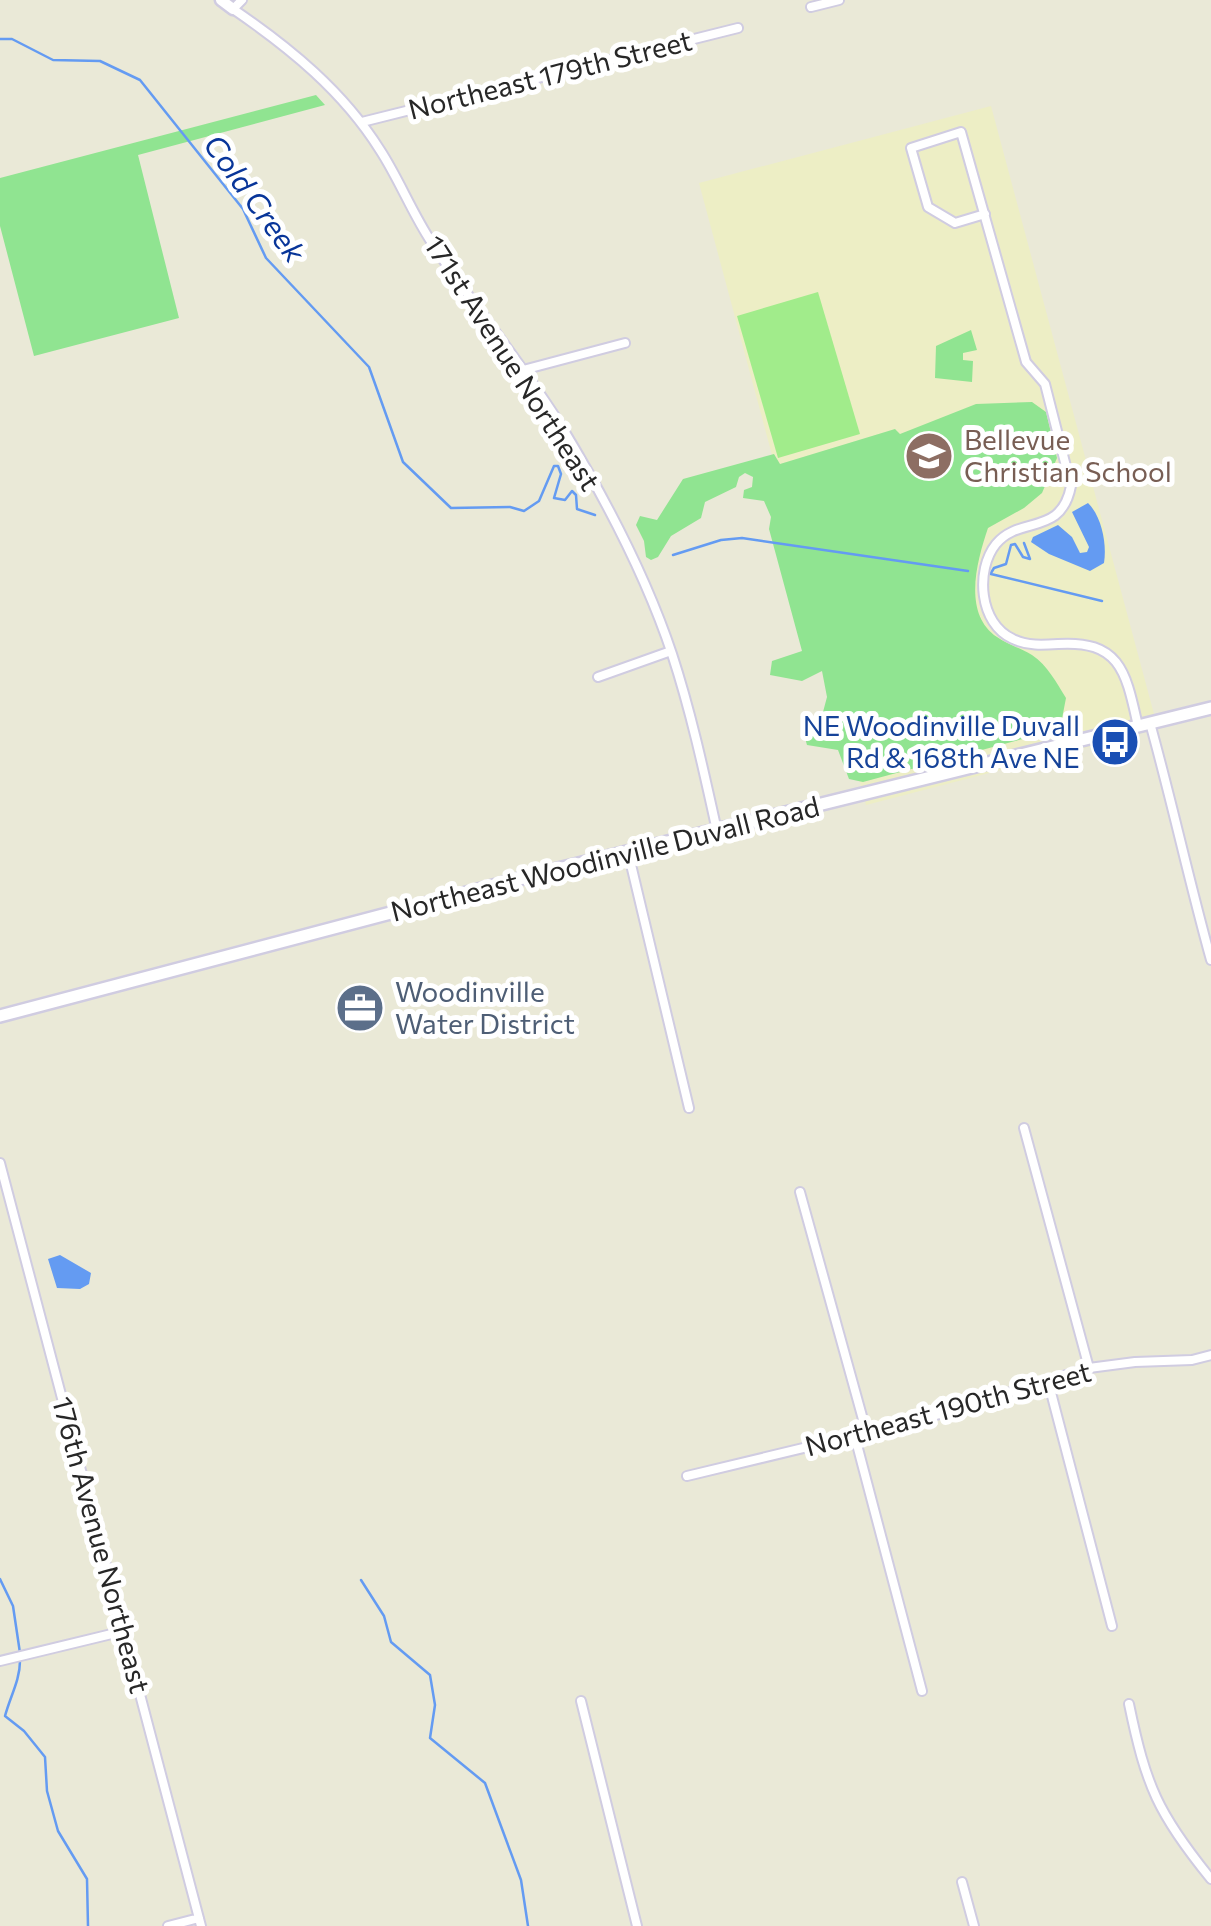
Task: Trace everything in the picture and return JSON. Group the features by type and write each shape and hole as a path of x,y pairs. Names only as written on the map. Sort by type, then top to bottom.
{"main road":[{"name":"Northeast Woodinville Duvall Road","path":"0,1016 628,852 1211,708"}],"street":[{"path":"221,0 237,5"},
{"path":"812,7 839,0"},
{"name":"171st Avenue Northeast","path":"237,5 330,87 362,122 430,240 561,426 612,516 670,651 718,831"},
{"name":"Northeast 179th Street","path":"362,122 738,28"},
{"path":"985,214 955,223 928,208 911,148 961,132 985,214 1026,362 1045,384 1071,486 1060,513 1045,523 1004,537 996,545 985,572 985,603 998,628 1012,639 1028,644 1076,643 1108,652 1124,672 1176,816 1179,848 1211,960"},
{"path":"522,370 625,343"},
{"path":"598,677 670,651"},
{"path":"628,852 689,1108"},
{"path":"1024,1128 1089,1368"},
{"name":"176th Avenue Northeast","path":"0,1164 200,1922"},
{"path":"800,1192 867,1434"},
{"name":"Northeast 190th Street","path":"688,1476 867,1434 1089,1368 1211,1355"},
{"path":"1048,1381 1112,1626"},
{"path":"854,1437 922,1691"},
{"path":"0,1661 124,1631"},
{"path":"581,1701 637,1926"},
{"path":"1129,1704 1152,1796 1168,1825 1211,1879"},
{"path":"962,1882 974,1926"},
{"path":"168,1926 200,1922"}],"shaded area":[{"name":"Bellevue Christian School","path":"991,106 1158,729 866,805 699,183"}],"green space":[{"path":"316,95 325,105 138,155 179,318 34,356 0,226 0,178"},
{"path":"818,292 860,434 778,458 737,316"},
{"path":"971,330 977,350 963,353 963,360 973,361 972,382 935,378 936,346"},
{"path":"1032,402 1046,412 1057,458 1042,493 988,528 977,571 976,601 986,627 1001,640 1038,659 1055,680 1066,698 1060,729 863,782 849,779 838,750 807,745 805,738 810,727 819,727 827,697 822,671 802,681 770,675 772,661 802,651 769,529 771,517 764,501 743,498 744,490 752,487 753,477 745,473 736,487 705,502 701,518 671,536 658,557 651,560 646,557 636,525 640,516 657,520 683,479 774,454 780,464 895,429 900,434 976,404"}],"water":[{"path":"1088,503 1102,531 1104,563 1090,571 1031,542 1033,537 1058,525 1072,537 1080,553 1087,552 1089,547 1072,512"},
{"path":"60,1255 91,1273 89,1284 80,1289 57,1288 48,1259"}],"waterway":[{"name":"Cold Creek","path":"0,39 12,39 53,60 100,61 140,80 243,209 266,258 369,367 403,462 451,508 510,507 524,511 539,501 554,466 558,466 561,474 554,498 565,500 572,491 577,509 595,515"},
{"path":"673,555 721,540 742,538 968,571"},
{"path":"991,573 1006,564 1011,545 1015,544 1023,557 1030,559 1024,543"},
{"path":"991,574 1102,601"},
{"path":"0,1579 13,1606 20,1653"},
{"path":"361,1580 384,1616 391,1642 430,1675 435,1705 430,1738 485,1783 521,1880 528,1926"},
{"path":"20,1661 5,1716 24,1731 45,1757 47,1791 58,1831 87,1879 88,1926"}],"place":[{"name":"Bellevue Christian School","path":"929,456"},
{"name":"NE Woodinville Duvall Rd & 168th Ave NE","path":"1115,742"},
{"name":"Woodinville Water District","path":"360,1008"}]}
